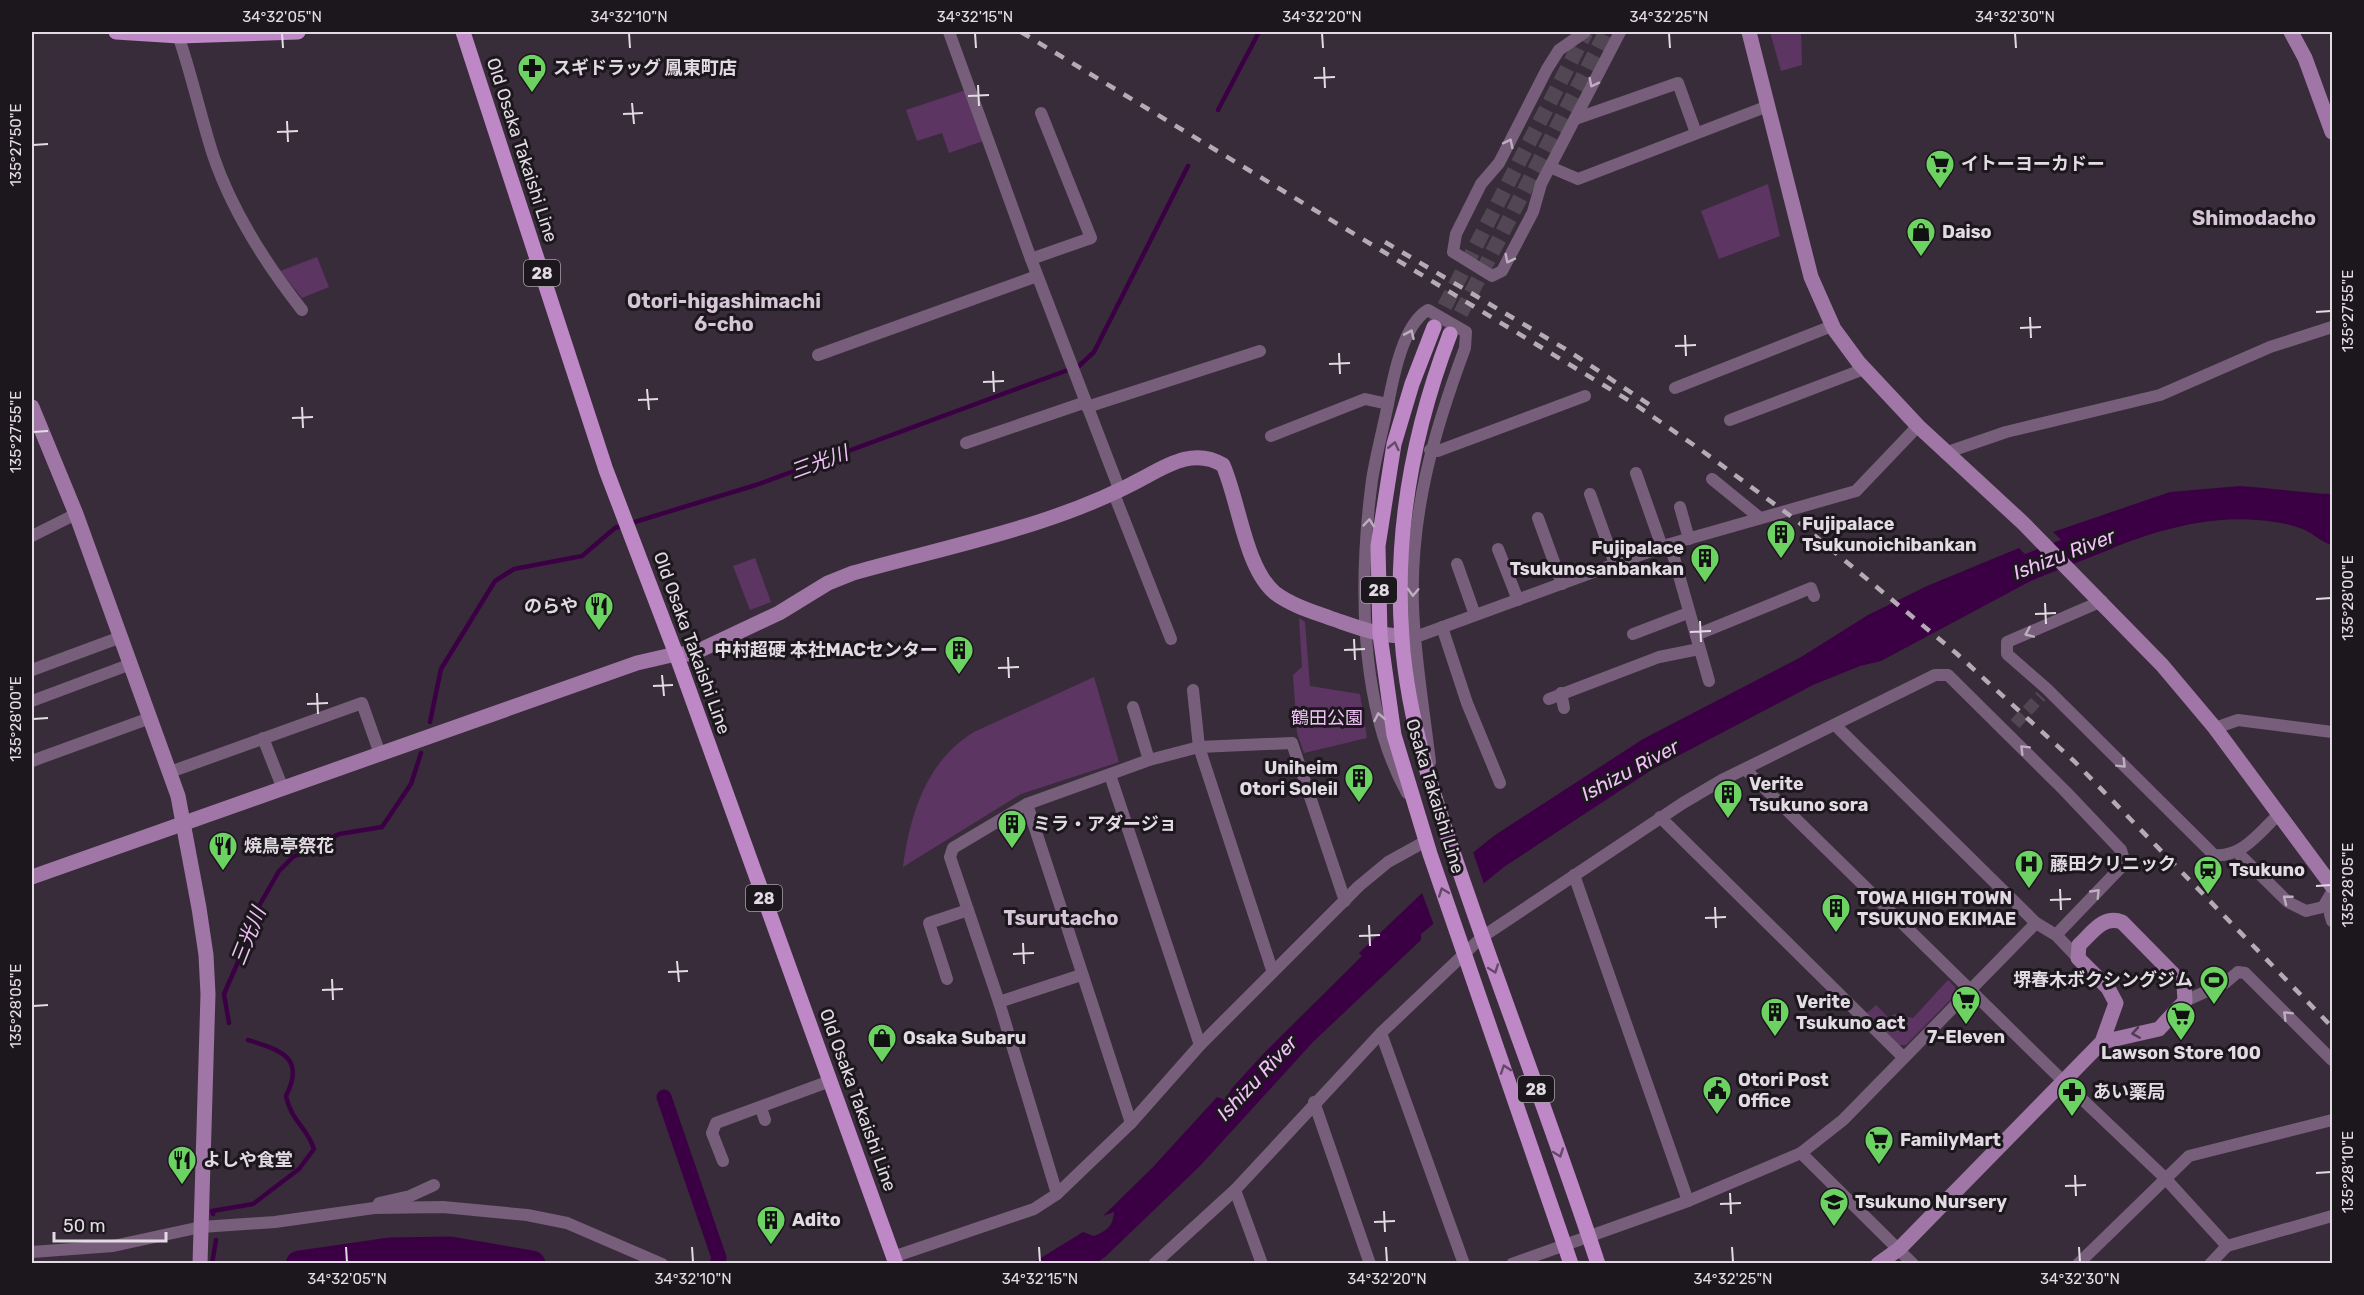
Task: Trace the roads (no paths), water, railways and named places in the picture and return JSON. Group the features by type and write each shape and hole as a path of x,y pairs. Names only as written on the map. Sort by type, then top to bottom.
{"main road":[{"path":"116,32 178,34 298,32"},
{"name":"Old Osaka Takaishi Line","path":"463,32 606,470 676,654 894,1260"},
{"name":"Osaka Takaishi Line","path":"1434,327 1412,384 1394,444 1378,546 1373,633 1394,735 1416,810 1571,1263"},
{"name":"Osaka Takaishi Line","path":"1450,333 1429,390 1407,493 1402,540 1408,636 1417,724 1435,798 1448,839 1598,1263"}],"street":[{"path":"949,32 1171,639"},
{"path":"1586,32 1559,50 1499,163 1481,184 1456,234 1453,252 1492,276 1502,271 1533,212 1541,184 1620,32"},
{"path":"1749,32 1811,277 1832,326 1864,369 1918,426 2023,523 2102,601 2162,665 2215,728 2332,885"},
{"path":"2291,32 2305,58 2332,132"},
{"path":"178,34 214,157 229,194 272,272 302,310"},
{"path":"1575,119 1678,83 1696,133"},
{"path":"1550,167 1578,179 1768,106"},
{"path":"1031,260 1090,238 1041,113"},
{"path":"818,356 1037,276"},
{"path":"1373,633 1364,578 1372,479 1393,376 1419,315 1428,310 1466,332 1466,348 1430,450 1415,537 1408,636"},
{"path":"1675,388 1832,326"},
{"path":"1945,453 2006,432 2160,395 2270,347 2332,327"},
{"path":"966,443 1260,351"},
{"path":"1730,420 1864,369"},
{"path":"1430,450 1438,451 1585,396"},
{"path":"1271,436 1365,399 1388,405"},
{"path":"32,407 76,514 131,663 170,772 185,825 207,975 200,1263"},
{"path":"32,877 185,825 637,663 676,654 692,654 779,613 828,583 853,573 1054,517 1117,492 1175,461 1212,458 1223,465 1255,563 1265,582 1276,593 1300,607 1373,633 1408,636 1442,627 1666,546 1856,490 1918,426"},
{"path":"1636,473 1666,546 1696,634 1709,681"},
{"path":"1712,479 1760,518"},
{"path":"1590,494 1615,564"},
{"path":"1680,507 1689,539"},
{"path":"32,536 76,514"},
{"path":"1538,518 1562,584"},
{"path":"1498,549 1518,600"},
{"path":"1457,564 1475,615"},
{"path":"1696,634 1811,588 1814,596"},
{"path":"2102,601 2007,642 2007,654 2044,693 2214,855 2225,856 2238,853 2279,814"},
{"path":"1633,634 1688,613"},
{"path":"1442,627 1467,703 1500,783"},
{"path":"32,670 121,637"},
{"path":"1564,708 1555,696 1659,657 1699,649"},
{"path":"32,700 131,663"},
{"path":"1154,1263 1235,1190 1314,1102 1381,1033 1466,955 1482,937 1660,817 1722,780 1935,675 1948,675 2011,728 2121,850 2125,863 2056,935"},
{"path":"1192,690 1199,747 1272,970"},
{"path":"170,772 362,703 380,754"},
{"path":"1133,707 1149,760"},
{"path":"32,760 150,718"},
{"path":"2215,728 2238,720 2331,734"},
{"path":"1835,725 2036,923 2056,935 2108,988 2115,1003 2102,1042 1899,1249 1878,1263"},
{"path":"263,738 283,789"},
{"path":"1058,1194 999,1002 950,857 953,848 1027,804 1149,760 1199,747 1292,743 1345,901"},
{"path":"1746,770 1969,990 2164,1177 2227,1246"},
{"path":"1110,775 1200,1045"},
{"path":"1027,804 1131,1123"},
{"path":"1660,817 1904,1057"},
{"path":"894,1260 1034,1209 1058,1194 1131,1123 1200,1045 1272,970 1345,901 1388,862 1428,847"},
{"path":"2238,853 2288,902 2306,911 2323,907 2332,892"},
{"path":"1574,875 1688,1201"},
{"path":"2332,900 2330,914 2332,921"},
{"path":"947,979 929,923 968,910"},
{"path":"2078,958 2079,945 2104,921 2112,919 2122,922 2184,985 2185,1001"},
{"path":"1512,1263 1589,1238 1688,1201 1801,1153 1843,1120 2036,923"},
{"path":"2102,1042 2159,1029 2185,1001 2224,983 2238,972 2246,973 2331,1056"},
{"path":"999,1002 1081,975"},
{"path":"1381,1033 1464,1263"},
{"path":"723,1161 712,1133 716,1123 763,1114 830,1081"},
{"path":"1314,1102 1370,1263"},
{"path":"2078,1263 2164,1177 2189,1156 2332,1120"},
{"path":"1801,1153 1912,1263"},
{"path":"374,1208 380,1202 410,1196 434,1185"},
{"path":"1235,1190 1262,1263"},
{"path":"32,1252 113,1246 201,1231 374,1208 443,1207 527,1215 567,1223 662,1263"},
{"path":"2210,1263 2227,1246 2332,1216"}],"water":[{"path":"2240,486 2332,494 2332,545 2305,530 2286,524 2249,519 2224,520 2199,523 2152,534 2082,560 2053,532 2170,492"},
{"path":"2019,548 2044,574 1881,661 1860,666 1813,685 1653,769 1504,867 1421,934 1421,940 1313,1042 1200,1166 1105,1257 1097,1263 1031,1264 1083,1232 1094,1236 1108,1228 1114,1212 1103,1216 1153,1167 1217,1097 1225,1100 1232,1088 1265,1052 1362,956 1359,953 1420,895 1495,835 1643,739 1801,657 1868,615 1927,586"}],"waterway":[{"name":"三光川","path":"1218,110 1259,32"},
{"name":"三光川","path":"430,722 441,669 495,581 514,569 582,556 615,528 756,485 1079,366 1094,352 1188,166"},
{"name":"Ishizu River","path":"2001,578 2105,537"},
{"name":"三光川","path":"229,1023 224,994 245,946 251,920 279,871 293,857 339,834 382,827 411,784 421,753"},
{"name":"三光川","path":"213,1214 212,1211 253,1204 299,1169 314,1149 307,1134 295,1118 286,1096 293,1072 291,1064 279,1052 248,1040"},
{"path":"664,1097 719,1258 717,1264"},
{"name":"三光川","path":"212,1264 216,1240"},
{"name":"Ishizu River","path":"299,1264 389,1251 450,1250 532,1264"}],"tunnel":[{"path":"1434,327 1586,32"},
{"path":"1450,334 1606,32"},
{"path":"2015,724 2041,696"}],"railway":[{"path":"1021,32 1633,403 1796,520 1956,653 2074,761 2332,1027"},
{"path":"1385,242 1567,350 1656,409"}],"place":[{"name":"スギドラッグ 鳳東町店","path":"532,94"},
{"name":"イトーヨーカドー","path":"1940,190"},
{"name":"Daiso","path":"1921,258"},
{"name":"Fujipalace Tsukunoichibankan","path":"1781,560"},
{"name":"Fujipalace Tsukunosanbankan","path":"1705,584"},
{"name":"のらや","path":"599,632"},
{"name":"中村超硬 本社MACセンター","path":"959,676"},
{"name":"Uniheim Otori Soleil","path":"1359,804"},
{"name":"Verite Tsukuno sora","path":"1728,820"},
{"name":"ミラ・アダージョ","path":"1012,850"},
{"name":"焼鳥亭祭花","path":"223,872"},
{"name":"藤田クリニック","path":"2029,890"},
{"name":"Tsukuno","path":"2208,896"},
{"name":"TOWA HIGH TOWN TSUKUNO EKIMAE","path":"1836,934"},
{"name":"堺春木ボクシングジム","path":"2214,1006"},
{"name":"7-Eleven","path":"1966,1026"},
{"name":"Verite Tsukuno act","path":"1775,1038"},
{"name":"Lawson Store 100","path":"2181,1042"},
{"name":"Osaka Subaru","path":"882,1064"},
{"name":"Otori Post Office","path":"1717,1116"},
{"name":"あい薬局","path":"2072,1118"},
{"name":"FamilyMart","path":"1879,1166"},
{"name":"よしや食堂","path":"182,1186"},
{"name":"Tsukuno Nursery","path":"1834,1228"},
{"name":"Adito","path":"771,1246"}],"district":[{"name":"Shimodacho","path":"2254,218"},
{"name":"Otori-higashimachi 6-cho","path":"724,312"},
{"name":"Tsurutacho","path":"1061,918"}],"park label":[{"name":"鶴田公園","path":"1327,718"}]}
